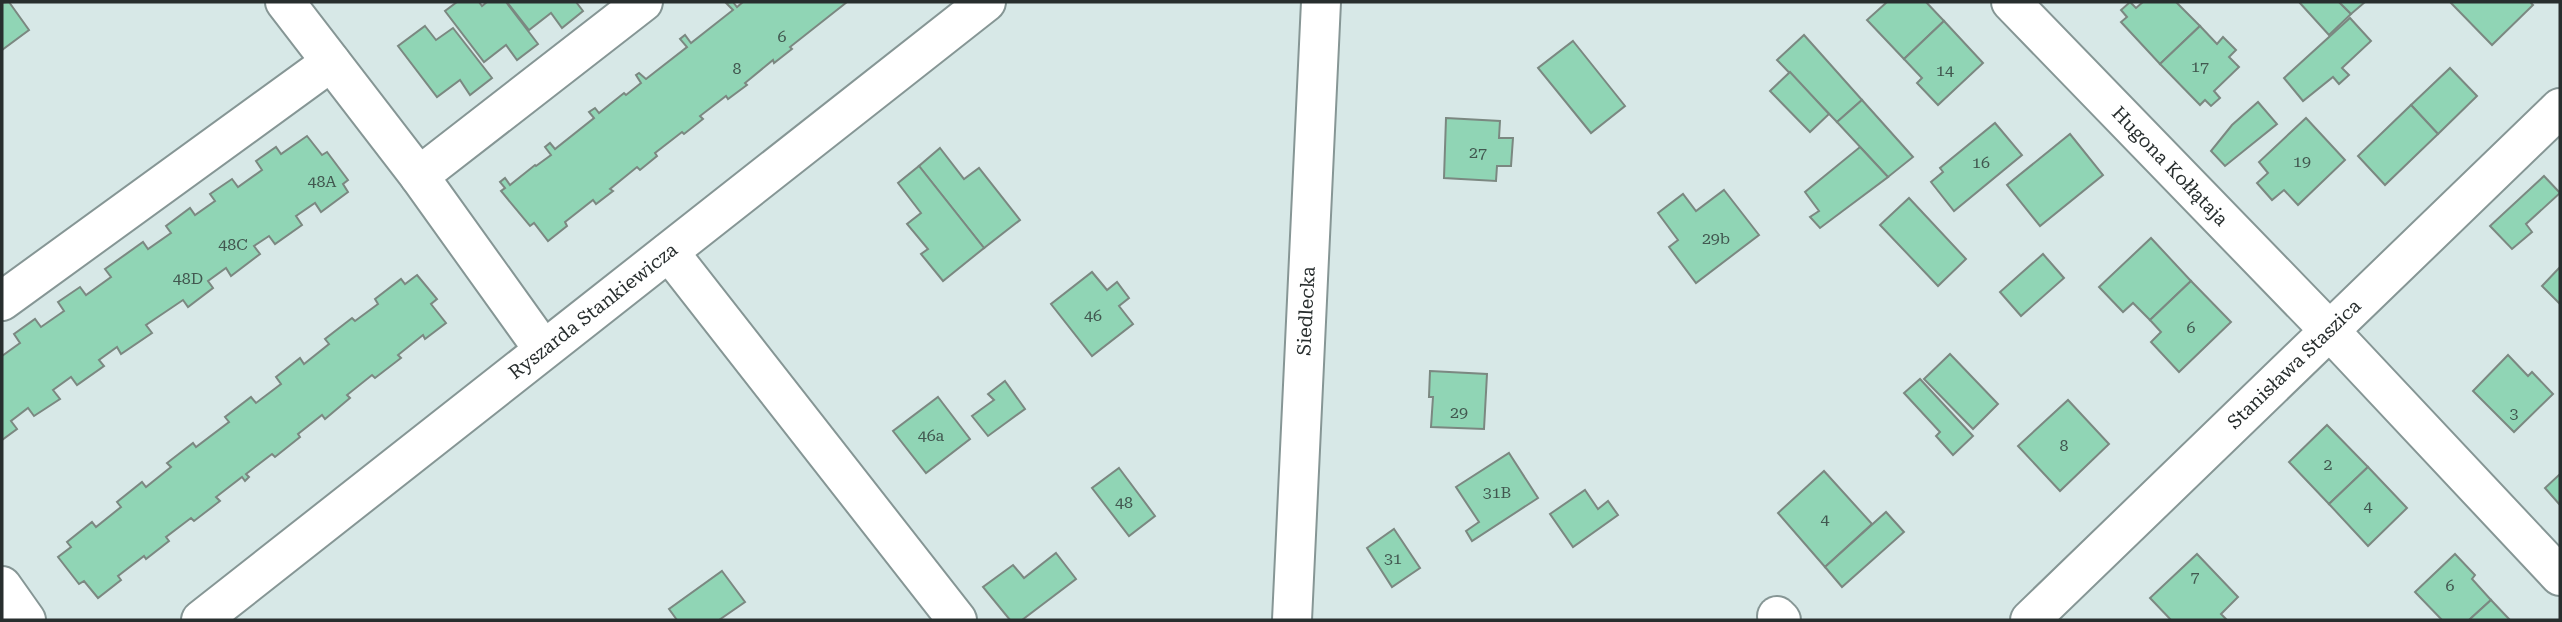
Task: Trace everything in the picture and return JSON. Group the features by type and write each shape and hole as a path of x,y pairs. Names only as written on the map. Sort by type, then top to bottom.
{"street":[{"path":"285,2 419,176 543,349"},
{"path":"419,176 643,2"},
{"name":"Ryszarda Stankiewicza","path":"201,620 986,2"},
{"name":"Siedlecka","path":"1292,620 1321,2"},
{"name":"Hugona Kołłątaja","path":"2011,2 2329,330 2560,576"},
{"path":"2,300 331,62"},
{"name":"Stanisława Staszica","path":"2030,620 2560,108"},
{"path":"669,252 957,620"},
{"path":"2,586 26,620"}],"building":[{"path":"9,2 29,30 2,50 2,3"},
{"path":"457,2 479,2 482,6 487,2 506,2 538,44 517,60 506,45 484,62 445,11"},
{"path":"507,2 576,2 583,11 562,28 551,13 529,30"},
{"path":"733,2 737,7 743,2 847,2 790,47 792,49 774,63 773,60 745,83 747,85 728,99 726,96 700,116 703,119 655,153 657,156 640,170 637,167 596,204 593,200 565,222 567,226 548,241 534,223 530,226 501,191 505,188 500,182 505,178 510,185 551,155 545,147 550,143 555,149 594,118 589,112 595,108 599,113 624,93 626,95 641,83 636,75 639,73 646,79 687,47 680,39 685,35 691,43 733,10 726,3"},
{"path":"1887,2 1926,2 1944,21 1904,59 1867,20"},
{"path":"2130,2 2136,8 2143,2 2176,2 2200,26 2160,64 2121,22 2127,17 2121,10"},
{"path":"2299,2 2339,2 2351,14 2329,35"},
{"path":"2339,2 2365,2 2351,14"},
{"path":"2450,2 2530,2 2533,5 2492,45"},
{"path":"2350,18 2371,41 2342,68 2349,75 2339,84 2333,77 2303,101 2284,78"},
{"path":"1944,21 1983,63 1938,105 1917,83 1922,78 1904,59"},
{"path":"425,26 436,40 453,28 492,78 470,95 460,80 437,97 398,46"},
{"path":"2200,26 2217,44 2223,37 2236,50 2229,57 2239,67 2214,91 2220,98 2211,106 2205,100 2200,105 2160,64"},
{"path":"1804,35 1862,100 1837,122 1777,60"},
{"path":"1573,41 1625,106 1591,133 1538,68"},
{"path":"2450,68 2477,96 2438,134 2411,105"},
{"path":"1790,72 1829,114 1810,132 1770,91"},
{"path":"1862,100 1913,157 1888,177 1837,122"},
{"path":"2258,102 2277,124 2225,166 2211,151 2232,125"},
{"path":"2411,105 2438,134 2385,185 2358,156"},
{"path":"1446,118 1500,121 1499,138 1513,138 1511,166 1497,166 1496,181 1444,178"},
{"path":"2306,118 2345,160 2298,205 2284,190 2272,200 2257,183 2268,173 2259,162"},
{"path":"1995,123 2022,155 1954,211 1931,182 1943,172 1940,168"},
{"path":"2070,134 2103,175 2040,226 2007,185"},
{"path":"307,136 322,155 327,152 348,180 343,184 348,192 321,212 315,203 296,216 302,225 275,244 269,236 254,246 260,254 231,276 226,268 208,281 213,288 188,307 183,300 146,325 152,333 121,354 117,347 99,360 104,366 77,385 71,377 53,390 60,399 34,416 28,408 11,421 17,429 2,440 2,356 20,343 14,334 35,319 41,327 64,311 58,302 80,287 86,295 111,277 105,269 143,242 148,249 171,233 166,226 190,208 195,215 215,201 210,194 232,179 238,187 262,170 256,161 276,147 281,154"},
{"path":"1860,147 1888,177 1820,228 1810,217 1819,211 1805,192"},
{"path":"940,148 964,179 979,168 1020,220 984,248 919,166"},
{"path":"919,166 984,248 943,281 921,254 928,249 907,224 921,213 898,183"},
{"path":"2544,176 2560,193 2526,224 2532,232 2512,249 2490,226"},
{"path":"1724,190 1759,235 1696,283 1669,247 1678,240 1658,213 1683,194 1696,211"},
{"path":"1909,198 1966,259 1938,286 1880,225"},
{"path":"2151,238 2191,281 2150,320 2133,303 2123,312 2099,287"},
{"path":"2043,254 2064,278 2021,316 2000,292"},
{"path":"2560,267 2560,304 2542,286"},
{"path":"1092,272 1107,290 1117,282 1129,298 1119,306 1133,324 1092,356 1051,304"},
{"path":"417,275 437,299 431,304 446,323 425,339 423,335 398,355 401,358 375,378 372,375 347,395 350,398 325,419 322,415 275,457 272,454 246,474 249,477 245,481 242,477 216,497 220,501 194,521 191,518 166,537 169,541 118,576 121,580 98,598 84,581 79,584 58,557 71,547 67,542 92,522 96,527 121,507 117,502 142,482 146,487 171,467 167,463 193,443 196,447 229,422 225,417 251,397 256,403 281,384 276,377 300,358 304,364 329,344 325,339 352,318 355,321 378,304 375,299 401,279 405,284"},
{"path":"2191,281 2231,322 2179,372 2151,342 2161,332 2150,320"},
{"path":"1950,354 1998,404 1973,429 1924,379"},
{"path":"2508,355 2528,376 2532,372 2553,394 2514,432 2473,391"},
{"path":"1430,371 1487,374 1484,429 1431,427 1433,397 1429,397"},
{"path":"1920,379 1973,436 1953,455 1936,436 1940,432 1904,393"},
{"path":"1005,381 1025,409 988,436 972,416 994,400 988,394"},
{"path":"938,397 970,439 926,473 893,431"},
{"path":"2068,400 2109,444 2060,491 2018,446"},
{"path":"2327,425 2368,467 2329,504 2289,462"},
{"path":"1509,453 1538,498 1472,541 1466,531 1479,522 1456,487"},
{"path":"2368,467 2407,508 2368,546 2329,504"},
{"path":"1119,468 1155,516 1129,536 1092,488"},
{"path":"1824,471 1872,524 1825,567 1778,513"},
{"path":"2560,474 2560,505 2545,488"},
{"path":"1585,490 1598,509 1608,501 1618,515 1573,547 1550,514"},
{"path":"1886,512 1904,532 1842,587 1825,567"},
{"path":"1394,529 1420,568 1392,587 1367,548"},
{"path":"1056,553 1076,579 1022,620 1010,620 983,587 1013,565 1024,578"},
{"path":"2197,554 2238,597 2221,614 2227,620 2171,620 2150,598"},
{"path":"2455,554 2475,575 2472,579 2491,600 2469,620 2442,620 2415,592"},
{"path":"722,571 745,602 719,620 677,620 669,609"},
{"path":"2491,600 2510,620 2469,620"}]}
